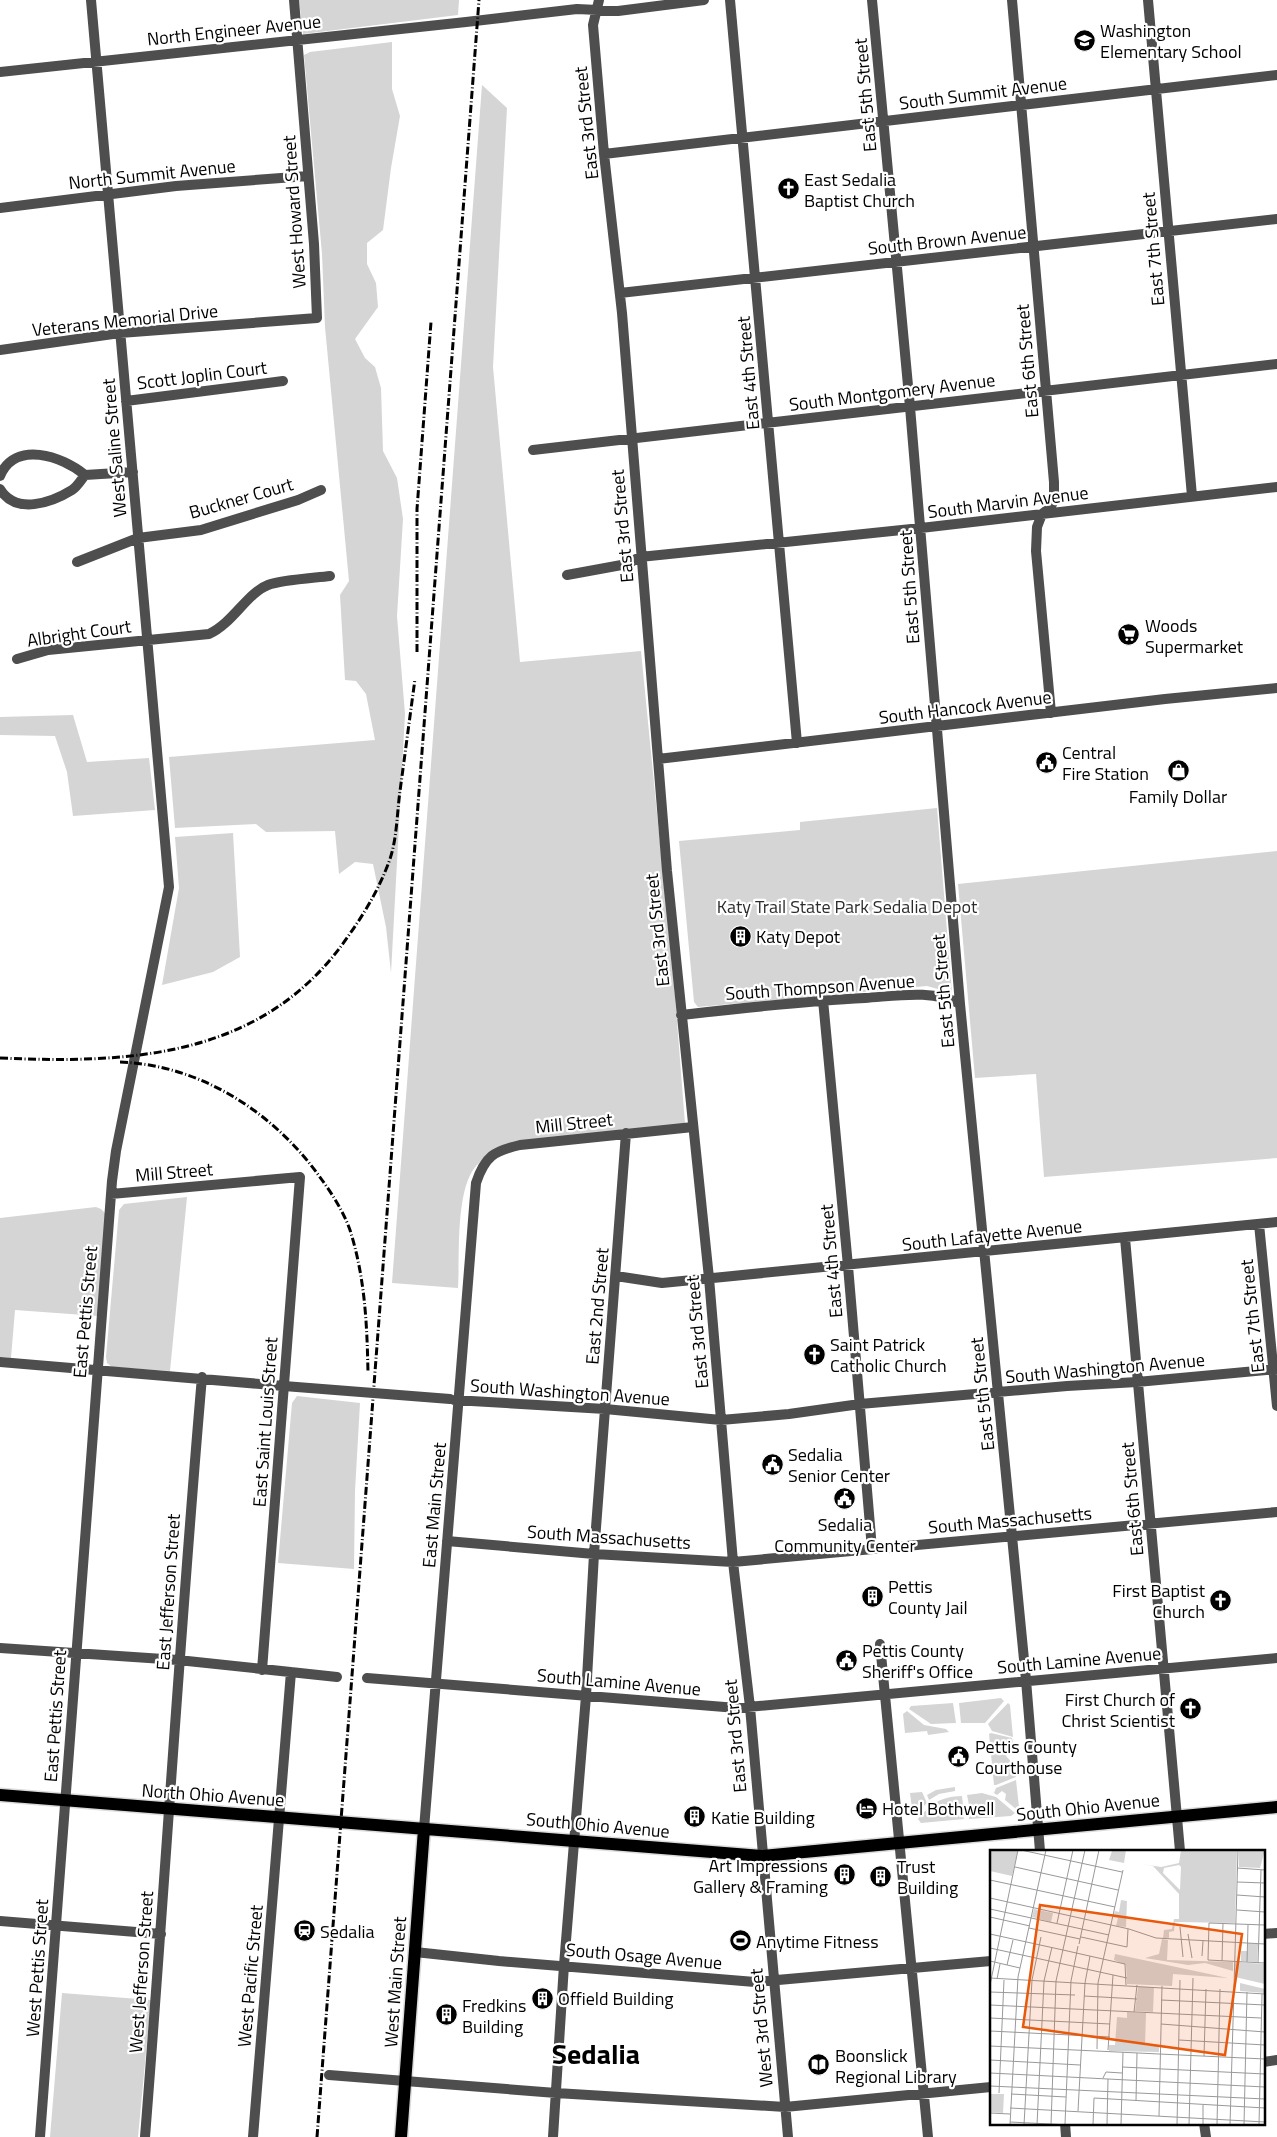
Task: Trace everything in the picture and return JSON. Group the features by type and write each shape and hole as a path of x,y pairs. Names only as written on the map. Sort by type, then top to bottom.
{"main road":[{"name":"North Ohio Avenue","path":"0,1795 424,1829"},
{"name":"South Ohio Avenue","path":"424,1829 762,1856 1277,1807"},
{"name":"West Main Street","path":"400,2137 424,1829"}],"street":[{"name":"West Saline Street","path":"91,0 165,831"},
{"name":"West Howard Street","path":"254,323 317,318 294,0"},
{"name":"North Engineer Avenue","path":"0,72 472,21 598,4 618,11 704,0"},
{"name":"East 4th Street","path":"730,0 798,743"},
{"name":"East 5th Street","path":"872,0 921,528 960,1004 1026,1680 1040,1850"},
{"name":"East 6th Street","path":"1012,0 1054,498 1050,506 1042,514 1037,526 1036,551 1051,713"},
{"name":"East 7th Street","path":"1148,0 1192,496"},
{"name":"East 3rd Street","path":"598,4 593,25 604,154 620,294 640,557 681,1015 709,1278 733,1562 750,1707 762,1856"},
{"name":"South Summit Avenue","path":"604,154 1277,75"},
{"name":"North Summit Avenue","path":"0,208 176,186 308,176"},
{"name":"South Brown Avenue","path":"620,294 1277,220"},
{"name":"Veterans Memorial Drive","path":"0,350 120,334 254,323"},
{"name":"South Montgomery Avenue","path":"534,450 1277,364"},
{"name":"Scott Joplin Court","path":"126,401 283,380"},
{"path":"0,476 6,466 20,457 30,454 56,458 74,466 85,475 133,472"},
{"path":"0,489 12,500 26,505 37,505 74,490 85,475"},
{"name":"South Marvin Avenue","path":"567,574 627,564 640,557 921,528 1277,487"},
{"name":"Buckner Court","path":"77,562 138,538 201,530 298,500 321,490"},
{"name":"Albright Court","path":"17,659 48,650 209,634 222,628 244,604 269,584 330,576"},
{"name":"South Hancock Avenue","path":"658,759 1277,688"},
{"name":"East Pettis Street","path":"65,1801 111,1194 116,1151 169,887 165,831"},
{"name":"South Thompson Avenue","path":"681,1015 823,1000 932,996 951,999 960,1004"},
{"name":"East 4th Street","path":"823,1000 872,1549"},
{"name":"Mill Street","path":"476,1183 480,1170 488,1159 499,1150 520,1145 693,1127"},
{"name":"East 2nd Street","path":"553,2137 626,1133"},
{"name":"Mill Street","path":"111,1194 300,1177"},
{"name":"East Saint Louis Street","path":"262,1670 300,1177"},
{"name":"East Main Street","path":"424,1829 447,1541 454,1400 476,1183"},
{"name":"South Lafayette Avenue","path":"616,1276 662,1283 1277,1222"},
{"name":"East 7th Street","path":"1259,1224 1275,1369 1277,1406"},
{"name":"East 6th Street","path":"1125,1238 1180,1850"},
{"name":"South Washington Avenue","path":"0,1362 202,1377 284,1386 454,1400 605,1409 721,1420 789,1414 860,1404 1275,1369"},
{"name":"East Jefferson Street","path":"170,1809 178,1660 202,1377"},
{"name":"South Massachusetts","path":"447,1541 594,1554 733,1562 1277,1512"},
{"path":"880,1644 928,2137"},
{"path":"0,1648 178,1660 262,1670 337,1676"},
{"name":"South Lamine Avenue","path":"367,1678 737,1708 1277,1658"},
{"name":"West Pacific Street","path":"253,2137 291,1672"},
{"name":"West Pettis Street","path":"40,2137 65,1801"},
{"name":"West Jefferson Street","path":"145,2137 170,1809"},
{"name":"West 3rd Street","path":"762,1856 788,2137"},
{"path":"0,1921 161,1934"},
{"path":"1264,1934 1277,1933"},
{"name":"South Osage Avenue","path":"415,1952 499,1961 755,1982 773,1982 990,1961"},
{"path":"1264,2062 1277,2060"},
{"path":"329,2074 556,2093 785,2107 990,2087"},
{"path":"1065,2124 1066,2137"},
{"path":"1204,2124 1206,2137"}],"green space":[{"path":"299,0 459,0 458,15 303,34"},
{"path":"392,42 392,89 400,116 383,230 367,243 367,264 376,283 378,307 355,339 365,358 375,367 381,388 383,451 397,478 403,519 397,616 405,714 391,973 386,927 373,864 355,862 339,874 335,831 266,832 256,824 175,828 169,757 375,740 366,694 356,681 345,680 340,595 349,581 325,327 322,254 304,55 310,52"},
{"path":"482,85 507,108 493,367 520,662 641,651 675,996 685,1124 507,1150 483,1160 476,1166 469,1177 465,1191 460,1224 458,1288 392,1283"},
{"path":"73,715 87,762 149,758 155,810 73,816 67,772 55,736 0,735 0,717"},
{"name":"Katy Trail State Park Sedalia Depot","path":"937,808 952,993 927,986 698,1007 694,1002 679,841 800,830 800,822"},
{"path":"233,833 240,957 213,972 162,985 179,888 175,837"},
{"path":"1277,851 1277,1158 1044,1177 1036,1074 975,1078 958,884"},
{"path":"187,1197 170,1371 112,1367 107,1363 106,1357 119,1210 124,1204"},
{"path":"96,1207 106,1214 98,1316 15,1310 11,1358 0,1357 0,1218"},
{"path":"297,1396 360,1403 355,1491 354,1569 278,1563 292,1403"},
{"path":"1001,1698 1004,1701 985,1723 961,1723 959,1703"},
{"path":"953,1703 956,1723 931,1724 909,1709 911,1706"},
{"path":"1008,1703 1010,1705 1013,1737 992,1731 988,1724"},
{"path":"907,1711 924,1725 946,1729 949,1732 928,1735 927,1731 905,1733 903,1714"},
{"path":"989,1734 1012,1738 1013,1743 1006,1756 1015,1766 1016,1777 996,1785 994,1785"},
{"path":"1016,1780 1019,1807 1016,1809 1005,1800 1006,1794 1002,1791 997,1795 994,1793 996,1788"},
{"path":"955,1787 955,1791 939,1794 929,1800 927,1795 936,1790"},
{"path":"922,1792 927,1803 913,1816 910,1793"},
{"path":"982,1793 996,1797 1015,1813 1011,1816 969,1819 970,1810 967,1795"},
{"path":"962,1796 963,1805 961,1810 964,1819 921,1823 918,1819 942,1799"},
{"path":"62,1993 151,2000 138,2137 50,2137"}],"railway":[{"path":"317,2137 479,0"},
{"path":"417,652 417,509 431,322"},
{"path":"0,1058 99,1058 147,1054 194,1045 237,1029 278,1007 316,976 361,917 377,889 390,859 395,834 415,679"},
{"path":"120,1062 150,1065 180,1072 208,1083 235,1097 259,1114 283,1134 303,1156 334,1198 350,1230 362,1283 368,1373"}],"place":[{"name":"Washington Elementary School","path":"1084,40"},
{"name":"East Sedalia Baptist Church","path":"788,189"},
{"name":"Woods Supermarket","path":"1129,635"},
{"name":"Central Fire Station","path":"1046,762"},
{"name":"Family Dollar","path":"1178,771"},
{"name":"Katy Depot","path":"740,936"},
{"name":"Saint Patrick Catholic Church","path":"814,1354"},
{"name":"Sedalia Senior Center","path":"772,1464"},
{"name":"Sedalia Community Center","path":"845,1499"},
{"name":"Pettis County Jail","path":"872,1596"},
{"name":"First Baptist Church","path":"1221,1600"},
{"name":"Pettis County Sheriff's Office","path":"846,1660"},
{"name":"First Church of Christ Scientist","path":"1191,1709"},
{"name":"Pettis County Courthouse","path":"959,1756"},
{"name":"Hotel Bothwell","path":"866,1808"},
{"name":"Katie Building","path":"695,1817"},
{"name":"Art Impressions Gallery & Framing","path":"844,1875"},
{"name":"Trust Building","path":"881,1876"},
{"name":"Sedalia","path":"304,1931"},
{"name":"Anytime Fitness","path":"740,1941"},
{"name":"Offield Building","path":"542,1998"},
{"name":"Fredkins Building","path":"446,2015"},
{"name":"Boonslick Regional Library","path":"819,2065"}],"district":[{"name":"Sedalia","path":"596,2053"}]}
